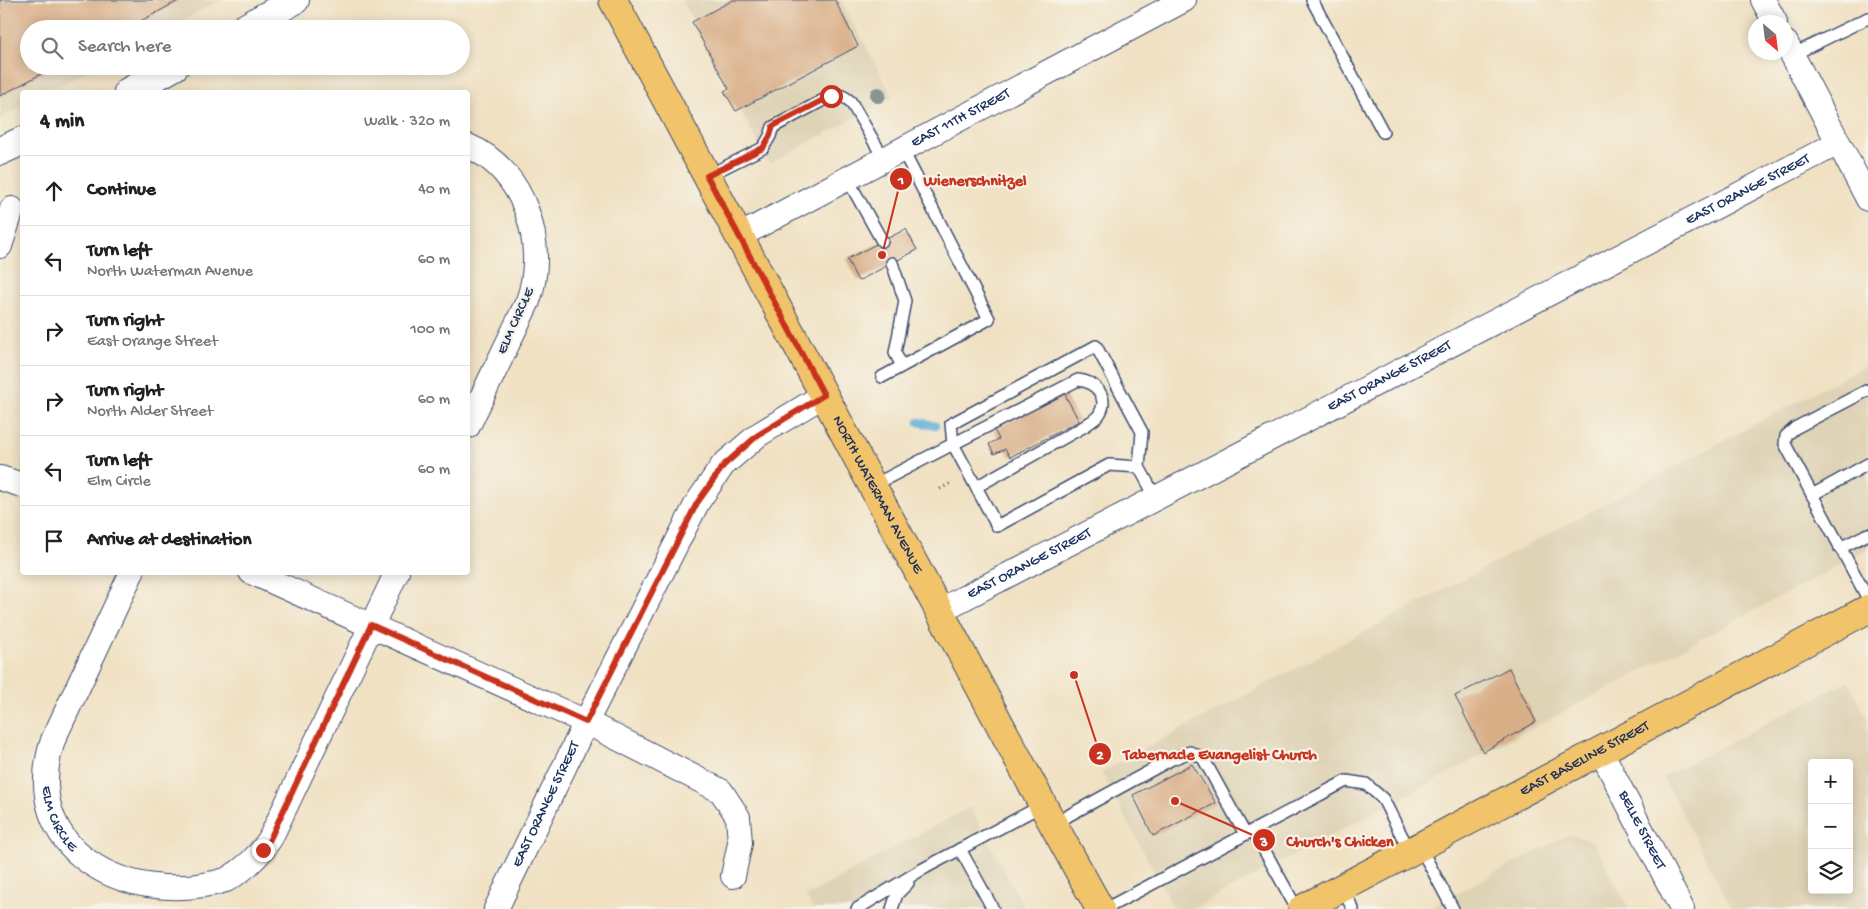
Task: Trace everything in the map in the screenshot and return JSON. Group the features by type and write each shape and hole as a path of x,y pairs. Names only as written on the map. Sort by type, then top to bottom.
{"main road":[{"name":"NORTH WATERMAN AVENUE","path":"613,0 1100,909"},
{"name":"EAST BASELINE STREET","path":"1302,909 1347,898 1415,849 1868,609"}],"street":[{"path":"259,20 295,0"},
{"name":"EAST 11TH STREET","path":"739,236 1184,0"},
{"path":"1763,0 1771,15"},
{"path":"1793,57 1868,200"},
{"path":"132,90 159,75"},
{"path":"0,151 20,142"},
{"name":"EAST ORANGE STREET","path":"939,611 1838,144"},
{"name":"ELM CIRCLE","path":"470,147 498,166 514,186 525,207 532,230 535,251 532,289 528,301 470,422"},
{"path":"0,246 12,209"},
{"name":"EAST ORANGE STREET","path":"496,909 586,722 697,503 724,465 758,435 824,395"},
{"path":"0,478 20,484"},
{"name":"ELM CIRCLE","path":"131,575 53,740 48,756 46,775 47,796 52,818 61,840 74,860 93,878 117,891 144,898 170,899 194,895 216,886 235,875 263,850 270,839 396,575"},
{"path":"258,575 586,722 721,791 738,818 740,843 732,876"},
{"name":"BELLE STREET","path":"1600,751 1682,909"}],"lane":[{"path":"1312,0 1383,132"},
{"path":"1793,47 1868,18"},
{"path":"707,176 763,148 773,126 831,96 838,94 846,97 851,102 893,154 989,319 882,378"},
{"path":"847,178 882,241"},
{"path":"892,263 905,301 895,352 902,366"},
{"path":"1139,467 1110,466 998,526 953,444 951,424 1096,346 1142,432 1139,467 1156,498"},
{"path":"872,486 1078,380 1087,381 1099,391 1103,401 1100,413 1085,426 976,487"},
{"path":"1868,390 1795,428 1786,436 1785,444 1868,599"},
{"path":"1812,495 1868,464"},
{"path":"1840,548 1868,534"},
{"path":"857,909 960,849 1048,814 1190,752 1203,758 1297,909"},
{"path":"1105,909 1346,781 1366,784 1383,799 1453,909"},
{"path":"960,849 993,909"},
{"path":"892,909 896,894 921,870"}],"shaded area":[{"path":"0,0 220,0 183,20 20,20 20,75 79,75 52,90 20,90 20,107 0,118"},
{"path":"682,0 841,0 893,97 769,164"},
{"path":"1868,364 1868,550 1193,909 1174,909 1101,772"},
{"path":"1848,681 1868,720 1868,904 1858,909 1732,909 1663,777"},
{"path":"970,807 1025,909 813,909 806,896"},
{"path":"1569,834 1593,841 1629,909 1427,909"}],"building":[{"path":"0,0 180,0 143,20 20,20 20,75 39,75 0,96"},
{"path":"733,0 835,0 858,46 736,111 724,91 729,89 692,22"},
{"path":"906,229 917,250 858,281 847,259"},
{"path":"1064,393 1079,421 1010,457 1005,449 994,454 989,444 999,439 994,430"},
{"path":"1509,668 1536,722 1483,752 1455,696"},
{"path":"1192,764 1216,803 1153,836 1133,795"}],"waterway":[{"path":"919,422 935,426"}],"place":[{"name":"Wienerschnitzel","path":"882,255"},
{"name":"Tabernacle Evangelist Church","path":"1074,675"},
{"name":"Church's Chicken","path":"1175,801"}],"route":[{"path":"263,850 270,839 371,625 586,722 697,503 724,465 758,435 824,395 707,176 763,148 773,126 831,96"}]}
